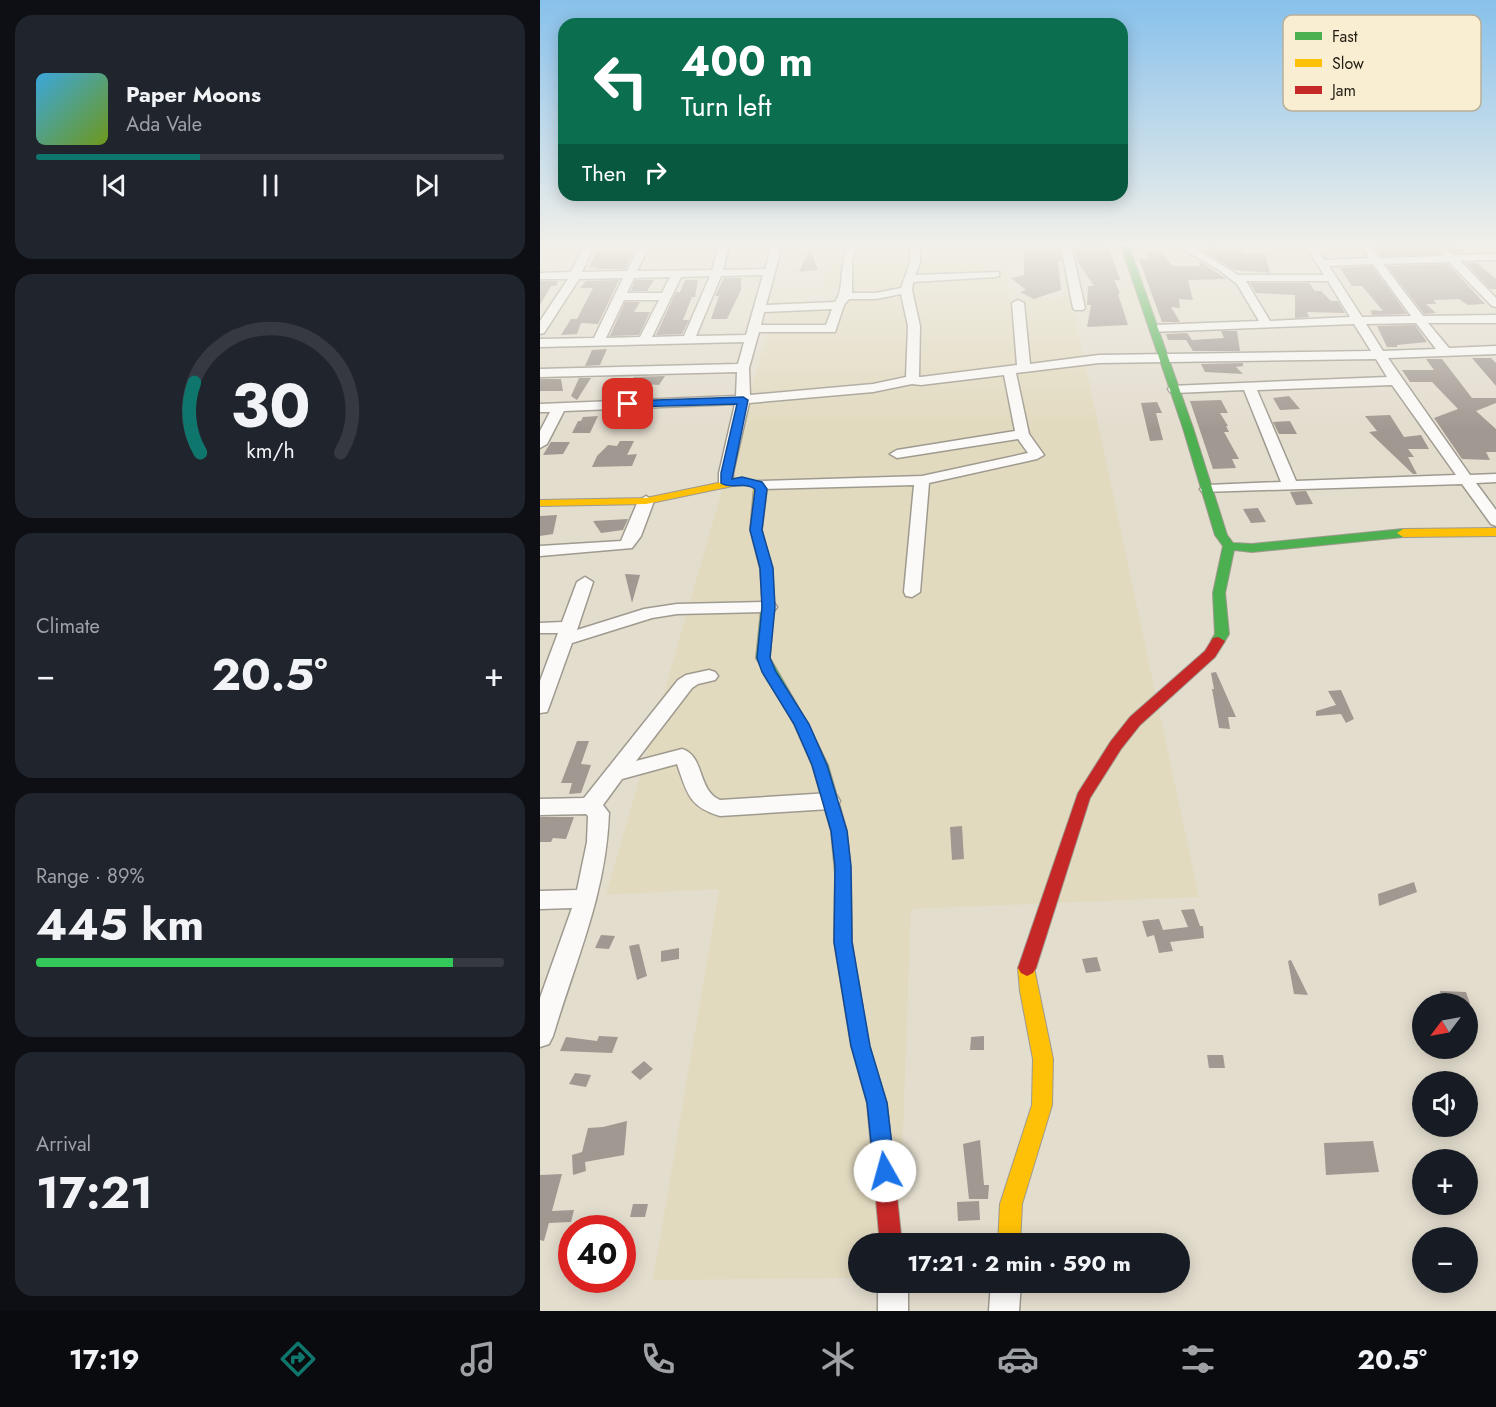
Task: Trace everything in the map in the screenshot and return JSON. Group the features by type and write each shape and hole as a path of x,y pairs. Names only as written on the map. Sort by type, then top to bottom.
{"street":[{"path":"540,330 555,307"},
{"path":"598,342 616,307"},
{"path":"644,341 661,307"},
{"path":"688,340 702,307"},
{"path":"726,483 726,473 743,400 743,368 761,309 777,307"},
{"path":"540,343 688,340 831,328 839,307"},
{"path":"911,307 914,326 912,380"},
{"path":"1018,307 1024,368"},
{"path":"1010,1233 1011,1204 1042,1105 1043,1059 1028,974 1032,946 1083,797 1116,745 1135,721 1210,654 1222,634 1219,592 1229,546 1221,535 1147,307"},
{"path":"1255,307 1267,325"},
{"path":"1350,307 1396,381 1496,521"},
{"path":"1410,307 1445,352"},
{"path":"1155,329 1359,321 1496,319"},
{"path":"540,408 743,400 873,388 912,380 921,381 1099,359 1380,355 1496,350"},
{"path":"540,374 743,368"},
{"path":"540,503 646,501 742,481 758,485 922,480 1037,455 1023,435 1009,370"},
{"path":"1175,389 1396,381"},
{"path":"1249,386 1290,485"},
{"path":"540,444 559,407"},
{"path":"897,454 1023,435"},
{"path":"1207,489 1496,478"},
{"path":"912,592 922,480"},
{"path":"758,485 761,489 756,530 766,568 768,607 763,658 801,724 820,765 839,831 843,866 843,942 860,1046 877,1103 890,1233"},
{"path":"540,551 626,544 633,536 646,501"},
{"path":"1229,546 1252,548 1407,533 1496,532"},
{"path":"540,707 585,582"},
{"path":"540,628 568,633 677,609 768,607"},
{"path":"590,806 685,684 693,679 709,676"},
{"path":"615,774 682,756 701,801 708,806 720,808 830,801"},
{"path":"540,807 590,806 599,813 600,829 587,899 545,1003 540,1035"},
{"path":"540,900 587,899"},
{"path":"893,1293 893,1311"},
{"path":"1004,1311 1005,1293"}],"sand":[{"path":"1073,307 1199,897 911,909 899,1233 848,1233 848,1278 653,1280 719,889 606,895 774,309"}],"building":[{"path":"583,307 606,307 598,324 581,323 577,334 561,335 571,319 577,319"},
{"path":"623,307 637,307 634,312 650,312 639,335 610,336"},
{"path":"669,307 688,307 683,320 689,320 682,334 656,335"},
{"path":"715,307 733,307 727,319 711,319"},
{"path":"1091,307 1122,307 1128,325 1087,327"},
{"path":"1157,307 1171,307 1180,322 1162,322"},
{"path":"1295,307 1342,307 1345,313 1307,312 1309,317 1295,318"},
{"path":"1380,307 1402,307 1407,314 1372,315 1371,310 1383,311"},
{"path":"1419,307 1430,307 1436,313 1424,314"},
{"path":"1415,325 1427,342 1397,345 1397,347 1387,347 1377,326"},
{"path":"1221,331 1237,331 1240,351 1193,351 1186,340 1168,340 1166,334 1187,333 1192,340 1224,338"},
{"path":"607,349 600,365 585,366 592,350"},
{"path":"1472,358 1491,358 1496,363 1496,386"},
{"path":"1426,359 1442,359 1472,398 1496,398 1496,403 1476,411 1496,429 1496,452 1486,452 1490,460 1462,459 1434,418 1458,409 1432,382 1410,382 1402,370 1434,370"},
{"path":"1243,363 1243,366 1236,367 1243,374 1205,372 1201,364"},
{"path":"665,376 659,385 630,383 634,377"},
{"path":"579,378 591,378 577,400 571,396"},
{"path":"540,379 561,379 563,391 540,391"},
{"path":"1289,396 1300,409 1280,410 1273,398"},
{"path":"1221,400 1228,413 1220,413 1228,426 1226,426 1229,432 1224,432 1239,459 1232,459 1236,468 1213,469 1190,401"},
{"path":"1157,402 1162,413 1156,413 1163,440 1150,441 1141,403"},
{"path":"1390,415 1404,437 1421,435 1429,449 1408,449 1414,457 1408,457 1417,474 1413,474 1369,432 1377,431 1365,416"},
{"path":"598,416 590,433 572,433 578,421 581,421 583,417"},
{"path":"1290,421 1297,434 1279,434 1273,422"},
{"path":"620,441 634,441 627,455 637,454 632,466 592,467 597,456 608,445 617,446"},
{"path":"551,442 570,442 563,454 543,455"},
{"path":"1306,491 1313,504 1296,505 1290,492"},
{"path":"1258,508 1266,522 1251,523 1243,509"},
{"path":"557,515 553,534 540,536 540,516"},
{"path":"628,519 623,530 601,533 593,521"},
{"path":"625,574 640,575 632,603"},
{"path":"1216,672 1236,717 1228,717 1230,729 1219,728 1211,673"},
{"path":"1341,690 1354,719 1346,723 1341,714 1316,716 1316,711 1336,705 1328,691"},
{"path":"577,741 589,741 581,764 591,765 581,793 569,794 572,783 561,783"},
{"path":"540,817 574,817 566,839 553,838 551,842 540,842"},
{"path":"962,826 964,859 952,860 950,827"},
{"path":"1414,882 1417,892 1379,906 1378,894"},
{"path":"1194,909 1200,926 1203,926 1204,938 1170,942 1173,951 1159,953 1154,935 1147,937 1142,921 1159,919 1163,930 1188,927 1181,910"},
{"path":"601,935 615,936 609,949 595,948"},
{"path":"639,944 647,976 637,980 629,946"},
{"path":"679,948 679,959 661,962 661,951"},
{"path":"1097,957 1101,971 1086,973 1082,959"},
{"path":"1291,960 1308,995 1294,994 1288,961"},
{"path":"1440,991 1466,993 1440,993"},
{"path":"599,1036 618,1037 612,1053 560,1051 566,1037 597,1041"},
{"path":"984,1036 984,1050 970,1050 971,1037"},
{"path":"1207,1055 1223,1055 1225,1068 1209,1068"},
{"path":"644,1061 653,1069 640,1080 631,1072"},
{"path":"575,1073 591,1075 586,1087 569,1084"},
{"path":"627,1121 624,1155 585,1162 586,1171 573,1175 572,1155 582,1152 588,1128"},
{"path":"980,1140 984,1185 989,1185 988,1199 969,1199 963,1144"},
{"path":"1373,1141 1379,1172 1326,1175 1324,1143"},
{"path":"562,1174 552,1211 574,1210 573,1215 558,1215 558,1223 549,1223 544,1241 540,1240 540,1175"},
{"path":"979,1201 980,1220 958,1221 957,1202"},
{"path":"633,1204 648,1204 645,1217 630,1215"}],"traffic: fast":[{"path":"1146,307 1188,428 1221,535 1229,546 1252,548 1403,533"},
{"path":"1218,641 1222,634 1219,593 1229,546"},
{"path":"768,600 763,658 801,724 820,765 839,831 843,874"}],"traffic: slow":[{"path":"540,503 646,501 742,481 758,485 761,489 756,530 766,569 768,600"},
{"path":"1403,533 1496,532"},
{"path":"1010,1233 1011,1204 1042,1105 1043,1059 1029,991 1027,968"}],"traffic: jam":[{"path":"1027,968 1083,797 1116,745 1135,721 1210,654 1218,641"},
{"path":"843,874 843,942 860,1046 877,1103 890,1233"}],"route":[{"path":"628,404 743,400 732,456 726,473 726,483 742,481 758,485 761,489 756,530 766,568 768,607 763,658 801,724 820,765 839,831 843,866 843,942 860,1046 877,1103 885,1171"}]}
